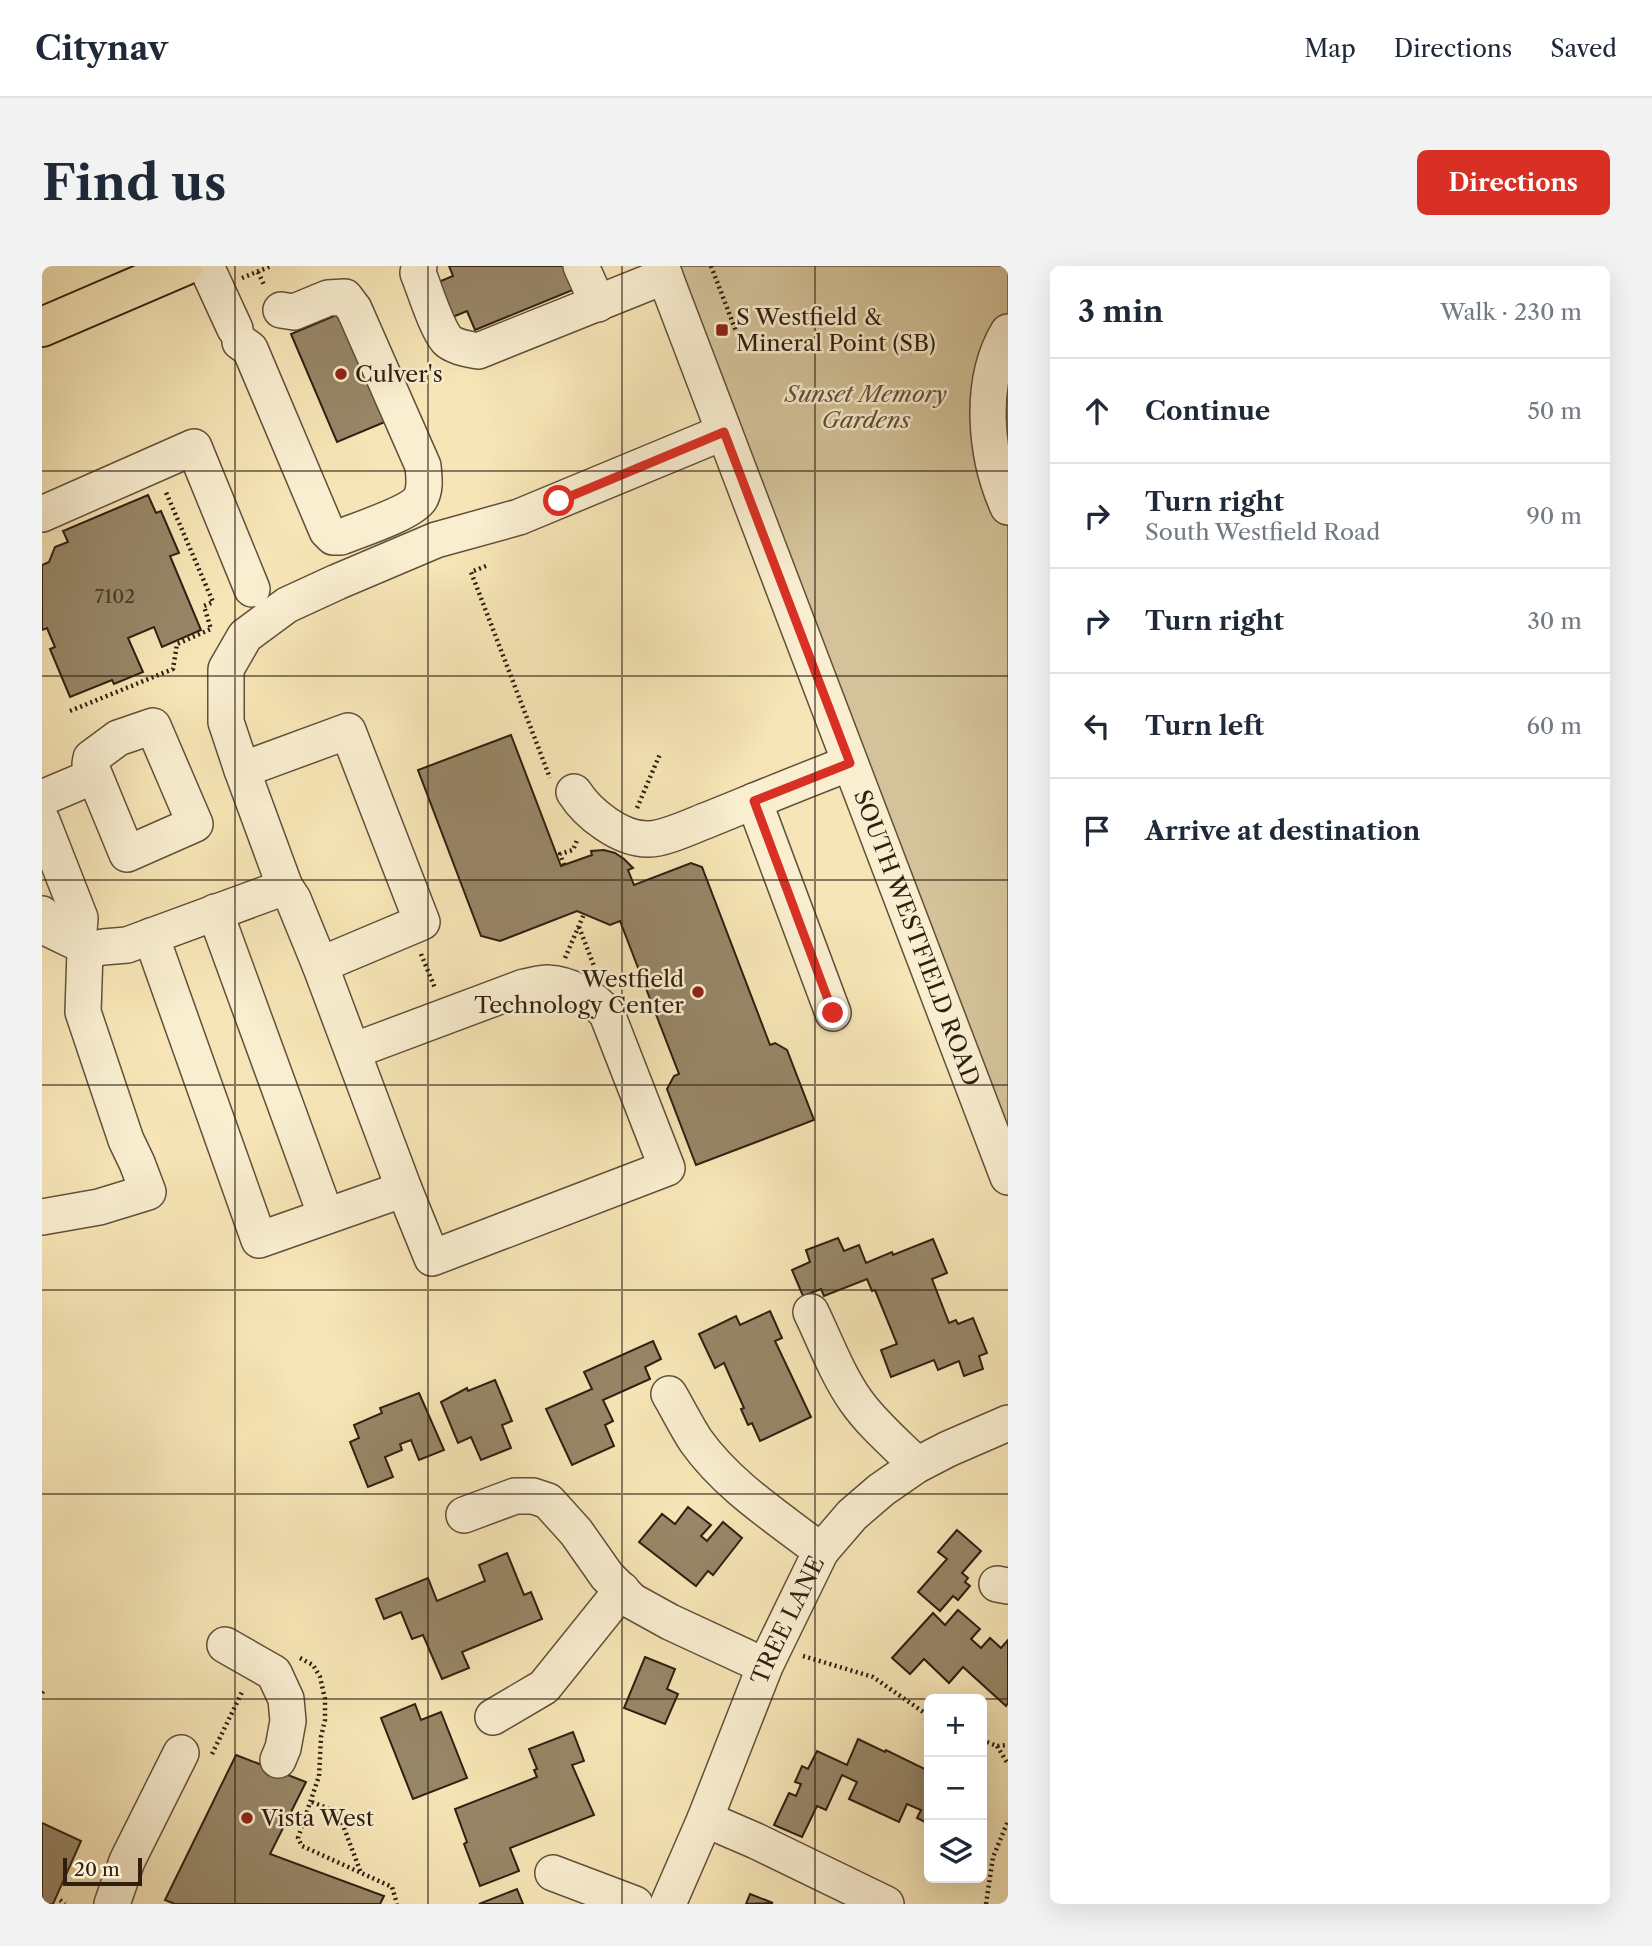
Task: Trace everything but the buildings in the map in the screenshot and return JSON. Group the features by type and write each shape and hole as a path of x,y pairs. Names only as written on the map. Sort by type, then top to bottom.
{"main road":[{"path":"42,327 184,266"}],"street":[{"path":"206,266 238,335 250,349 327,531 333,537 341,537 401,513 420,500 425,482 423,466 354,309 345,297 328,298 294,312 281,310"},
{"path":"419,266 418,273 448,341 478,347 597,304 663,271"},
{"path":"439,266 466,332 478,347"},
{"path":"581,266 597,304"},
{"name":"SOUTH WESTFIELD ROAD","path":"663,271 850,763 1004,1156"},
{"path":"1008,332 1000,345 988,409 990,447 1000,489 1008,507"},
{"path":"353,1051 524,987 547,983 571,987 600,1005 607,1014 667,1168 432,1258 320,965 293,899 285,887 242,770 226,722 226,669 246,636 287,605 436,540 519,517 724,432"},
{"path":"42,514 194,447 253,589"},
{"path":"242,770 348,731 422,922 320,965"},
{"path":"563,790 610,826 626,835 649,839 688,827 850,763"},
{"path":"42,798 94,776"},
{"path":"754,801 833,1013"},
{"path":"42,821 80,918 83,1012 125,1140 148,1192 99,1207 42,1217"},
{"path":"42,914 47,928 81,947 127,945 285,887"},
{"path":"215,912 326,1216"},
{"path":"151,936 259,1240 404,1189"},
{"path":"811,1312 854,1399 870,1419 917,1465"},
{"path":"669,1394 696,1440 717,1466 742,1491 821,1551"},
{"name":"TREE LANE","path":"668,1904 705,1819 765,1666 821,1551 852,1515 881,1490 917,1465 1008,1423"},
{"path":"464,1515 515,1496 533,1496 548,1501 576,1532 607,1576 632,1601 670,1622 765,1666"},
{"path":"493,1717 544,1687 621,1590"},
{"path":"225,1646 274,1673 286,1699 288,1721 278,1760"},
{"path":"112,1904 127,1861 181,1753"},
{"path":"705,1819 886,1904"},
{"path":"553,1873 635,1904"}],"path":[{"path":"711,266 739,339"},
{"path":"71,712 173,669 177,644 211,629 204,606 213,602 165,489"},
{"path":"486,566 471,572 563,790"},
{"path":"636,810 660,754"},
{"path":"564,865 561,854 573,850 579,834 589,838"},
{"path":"562,966 584,914"},
{"path":"579,927 595,970"},
{"path":"803,1656 873,1677 924,1713"},
{"path":"987,1742 997,1746 1008,1745"},
{"path":"997,1746 1008,1764"},
{"path":"312,1802 335,1811 361,1872"},
{"path":"986,1904 993,1857 1008,1821"},
{"path":"60,1900 65,1904"}],"green space":[{"name":"Sunset Memory Gardens","path":"661,266 1008,266 1008,1142"}],"place":[{"name":"S Westfield & Mineral Point (SB)","path":"722,330"},
{"name":"Culver's","path":"341,374"},
{"name":"Westfield Technology Center","path":"698,992"},
{"name":"Vista West","path":"247,1818"}],"route":[{"path":"559,501 724,432 850,763 754,801 833,1013"}]}
